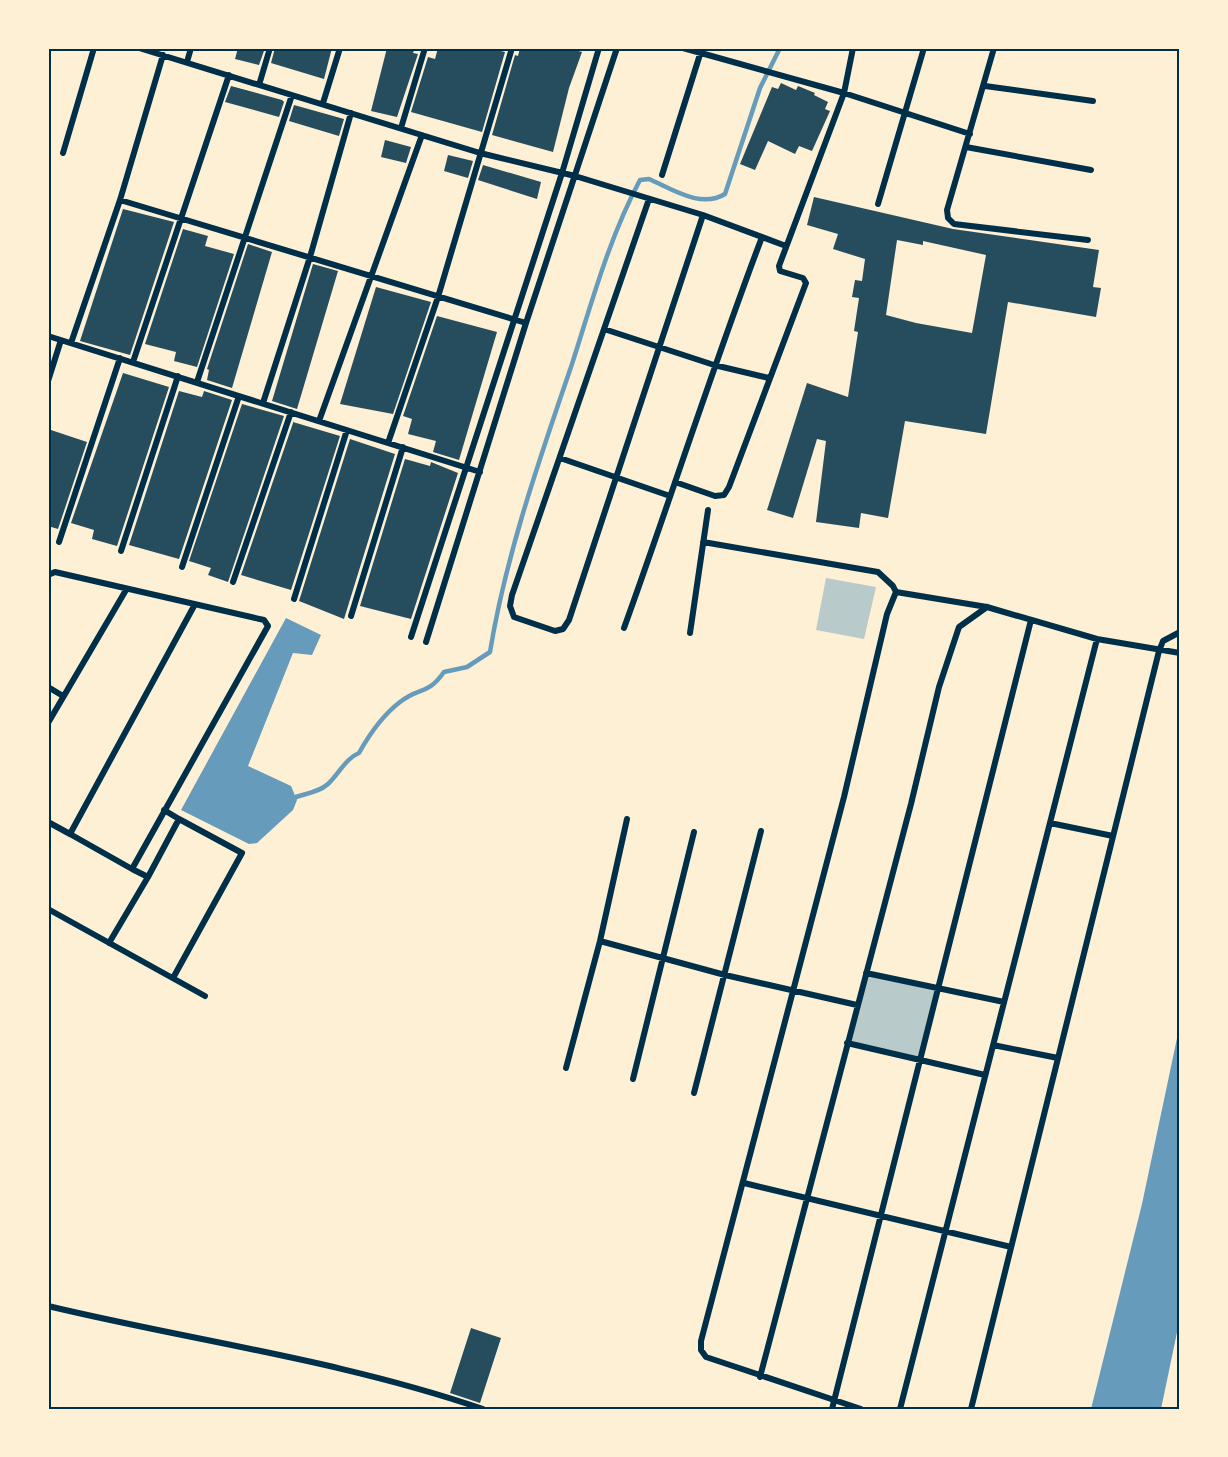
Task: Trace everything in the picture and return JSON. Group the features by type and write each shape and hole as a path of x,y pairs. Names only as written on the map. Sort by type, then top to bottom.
{"street":[{"path":"63,153 94,48"},
{"path":"140,48 480,153 575,176 703,215 786,246"},
{"path":"187,62 191,48"},
{"path":"259,85 270,48"},
{"path":"323,103 340,48"},
{"path":"400,128 425,48"},
{"path":"388,443 438,297 512,48"},
{"path":"411,637 512,320 562,173 599,48"},
{"path":"426,642 526,324 617,48"},
{"path":"683,48 701,51 844,93 970,134"},
{"path":"675,482 715,496 724,495 751,432 769,378 806,283 803,278 778,269 844,93 853,48"},
{"path":"878,204 924,48"},
{"path":"994,48 985,86 947,210 948,218 954,224 1088,240"},
{"path":"662,175 701,51"},
{"path":"71,343 120,200 163,55"},
{"path":"132,362 229,75"},
{"path":"985,86 1093,101"},
{"path":"197,382 292,95"},
{"path":"263,403 310,257 351,113"},
{"path":"320,421 422,135"},
{"path":"966,147 1091,170"},
{"path":"646,198 510,606 514,617 555,631 563,629 569,620 703,215"},
{"path":"120,200 526,324"},
{"path":"624,628 714,365 762,237"},
{"path":"604,329 714,365 769,378"},
{"path":"48,336 480,472"},
{"path":"48,381 62,340"},
{"path":"59,542 120,358"},
{"path":"122,550 178,376"},
{"path":"182,567 240,396"},
{"path":"233,582 291,412"},
{"path":"294,599 347,430"},
{"path":"351,616 403,447"},
{"path":"560,458 670,496"},
{"path":"690,633 708,510"},
{"path":"703,542 878,572 896,592 887,614 794,992 701,1341 701,1350 706,1357 833,1406 861,1409"},
{"path":"48,574 55,572 194,606 264,620 268,626 132,869"},
{"path":"48,723 126,590"},
{"path":"896,592 987,607 1097,639 1180,653"},
{"path":"70,834 194,606"},
{"path":"760,1377 939,687 959,627 987,607"},
{"path":"833,1406 1030,620"},
{"path":"971,1409 1160,651 1163,642 1180,632"},
{"path":"900,1409 1097,639"},
{"path":"48,687 63,696"},
{"path":"164,810 242,853 172,978"},
{"path":"109,943 179,819"},
{"path":"566,1068 600,941 627,819"},
{"path":"48,822 148,877"},
{"path":"1050,823 1113,836"},
{"path":"694,1093 761,831"},
{"path":"633,1079 694,832"},
{"path":"48,909 205,996"},
{"path":"600,941 725,975 857,1005"},
{"path":"866,973 1004,1002"},
{"path":"847,1043 985,1075"},
{"path":"993,1045 1058,1058"},
{"path":"744,1183 880,1218 1011,1247"},
{"path":"48,1306 133,1327 318,1361 428,1390 483,1409"}],"shaded area":[{"path":"826,578 876,587 864,639 816,630"},
{"path":"866,973 938,989 920,1060 847,1043"}],"water":[{"path":"286,618 321,635 312,655 293,653 248,766 291,786 297,800 293,810 257,843 249,844 181,810"},
{"path":"1180,1024 1180,1318 1161,1409 1091,1409 1142,1204"}],"building":[{"path":"238,48 265,48 259,65 235,59"},
{"path":"275,48 332,48 324,79 271,63"},
{"path":"387,48 415,48 413,53 418,54 397,117 371,111"},
{"path":"438,48 489,48 505,52 482,132 411,112 428,57 435,59"},
{"path":"520,48 568,48 582,52 569,88 553,152 492,135 515,55 518,56"},
{"path":"781,83 796,90 798,86 815,93 814,95 828,102 825,109 830,111 812,151 799,146 795,154 768,141 755,170 740,164 772,87 778,89"},
{"path":"231,86 282,100 284,102 279,117 225,102"},
{"path":"294,105 344,119 339,136 289,121"},
{"path":"385,140 411,147 406,163 381,157"},
{"path":"448,155 473,161 468,178 444,171"},
{"path":"483,165 541,182 537,199 478,180"},
{"path":"814,197 953,229 1099,250 1093,287 1101,288 1096,317 1008,302 986,434 905,421 888,518 861,513 859,528 816,522 826,441 817,439 793,518 767,510 807,383 848,397 858,332 854,331 859,298 852,297 855,280 862,281 865,259 833,249 838,234 807,225","holes":["897,240 923,245 923,241 986,255 972,333 886,315"]},
{"path":"123,209 174,222 130,355 80,341"},
{"path":"183,229 208,236 205,246 234,254 197,367 174,361 176,352 145,344"},
{"path":"248,244 272,252 232,388 207,380 209,370 207,369"},
{"path":"313,264 338,271 297,409 272,401"},
{"path":"376,287 431,302 393,414 340,404"},
{"path":"437,316 497,332 459,460 433,452 436,441 408,434 412,419 403,416"},
{"path":"123,373 169,387 117,546 92,539 94,530 71,523"},
{"path":"179,391 202,397 204,391 232,400 179,559 129,545"},
{"path":"242,404 284,416 228,582 208,575 211,568 189,561"},
{"path":"293,422 340,436 291,590 241,575"},
{"path":"48,429 87,442 58,529 48,526"},
{"path":"350,439 395,454 344,619 299,601"},
{"path":"405,459 430,466 431,462 458,473 411,619 360,606"},
{"path":"471,1328 501,1338 480,1403 450,1393"}],"waterway":[{"path":"296,797 325,787 346,763 359,753 377,726 400,702 433,685 444,672 467,667 490,652 505,579 525,506 602,270 629,202 640,180 649,179 696,198 716,198 725,194 760,88 780,48"}]}
